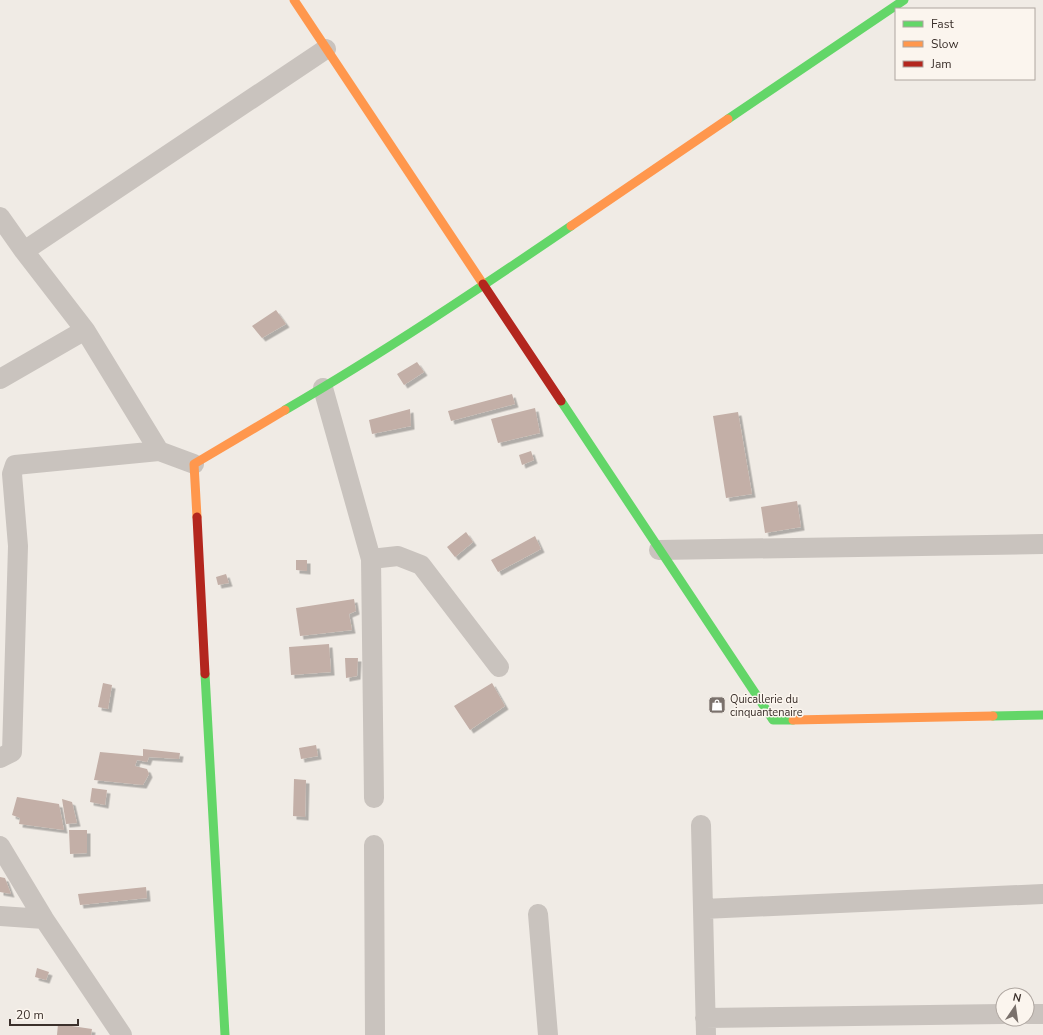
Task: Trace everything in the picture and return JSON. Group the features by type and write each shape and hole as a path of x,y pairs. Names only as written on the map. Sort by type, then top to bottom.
{"street":[{"path":"294,0 773,720 1043,715"},
{"path":"194,464 323,388 484,285 904,0"},
{"path":"24,251 326,49"},
{"path":"0,216 24,251 85,330 159,451"},
{"path":"0,379 85,330"},
{"path":"323,388 371,559 374,798"},
{"path":"0,758 12,752 18,546 12,474 15,465 159,451 194,464"},
{"path":"194,464 225,1035"},
{"path":"659,550 1043,544"},
{"path":"371,559 398,556 421,565 498,667"},
{"path":"701,825 706,1026 995,1014"},
{"path":"374,845 375,1035"},
{"path":"0,846 44,919 122,1035"},
{"path":"703,909 1043,894"},
{"path":"538,914 548,1035"},
{"path":"0,916 44,919"}],"building":[{"path":"276,310 286,324 262,338 252,326"},
{"path":"417,362 424,372 404,385 397,374"},
{"path":"512,394 515,404 451,421 448,411"},
{"path":"535,408 540,433 498,443 491,419"},
{"path":"410,409 411,426 372,434 369,420"},
{"path":"738,412 752,494 726,498 713,416"},
{"path":"531,451 534,460 522,465 519,455"},
{"path":"797,501 801,527 765,533 761,507"},
{"path":"466,532 473,542 455,557 447,547"},
{"path":"535,536 541,549 498,572 491,560"},
{"path":"296,560 307,560 307,571 296,570"},
{"path":"226,574 229,583 218,585 216,577"},
{"path":"354,599 356,611 349,614 352,630 300,636 296,608"},
{"path":"329,644 331,672 291,675 289,647"},
{"path":"345,658 358,658 357,676 346,678"},
{"path":"103,683 112,685 108,709 98,707"},
{"path":"492,683 505,706 470,730 454,706"},
{"path":"316,745 318,756 301,759 299,748"},
{"path":"143,749 180,753 179,759 149,757 147,762 137,760 135,766 147,769 149,774 143,785 94,780 100,752 143,756"},
{"path":"294,779 306,780 305,817 293,816"},
{"path":"92,788 107,790 105,805 90,802"},
{"path":"17,797 59,804 64,830 19,824 20,818 12,815"},
{"path":"62,799 72,802 77,823 66,824"},
{"path":"69,830 87,830 87,853 70,854"},
{"path":"0,877 5,878 11,894 0,892"},
{"path":"146,887 147,898 80,905 78,894"},
{"path":"37,968 49,972 46,980 35,977"},
{"path":"58,1024 92,1029 91,1035 57,1035"}],"traffic: fast":[{"path":"728,119 904,0"},
{"path":"285,410 430,321 571,226"},
{"path":"561,401 773,720 793,720"},
{"path":"205,674 225,1035"},
{"path":"993,716 1043,715"}],"traffic: slow":[{"path":"294,0 483,284"},
{"path":"571,226 728,119"},
{"path":"197,517 194,464 285,410"},
{"path":"793,720 993,716"}],"traffic: jam":[{"path":"483,284 561,401"},
{"path":"197,517 205,674"}],"place":[{"name":"Quicallerie du cinquantenaire","path":"717,705"}]}
